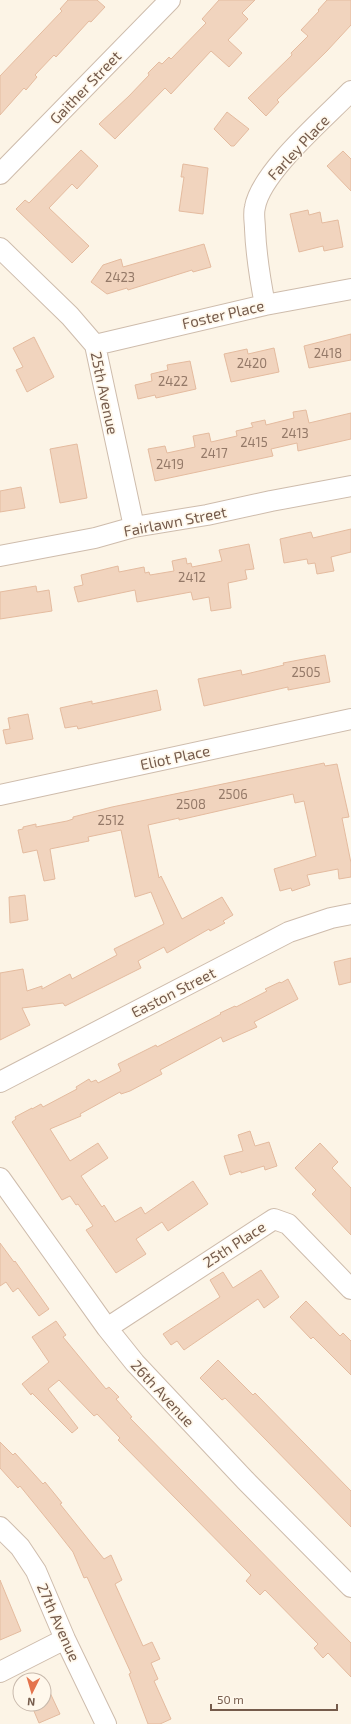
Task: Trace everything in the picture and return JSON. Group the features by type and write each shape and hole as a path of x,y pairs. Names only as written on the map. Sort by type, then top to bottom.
{"street":[{"name":"Gaither Street","path":"0,174 170,0"},
{"name":"Farley Place","path":"265,304 259,275 254,212 259,191 269,176 290,153 351,91"},
{"name":"25th Avenue","path":"0,248 70,316 95,345 134,527"},
{"name":"Foster Place","path":"95,345 265,304 351,288"},
{"name":"Fairlawn Street","path":"0,556 95,538 134,527 207,516 271,501 351,486"},
{"name":"Eliot Place","path":"0,795 351,719"},
{"name":"Easton Street","path":"0,1082 289,932 331,918 351,914"},
{"name":"26th Avenue","path":"0,1178 107,1328 135,1363 245,1480 351,1587"},
{"name":"25th Place","path":"107,1328 274,1219 288,1224 351,1289"},
{"name":"27th Avenue","path":"0,1526 20,1547 36,1571 65,1640 106,1724"},
{"path":"0,1672 65,1640"}],"building":[{"path":"68,0 97,0 105,7 91,22 89,21 56,57 54,55 35,75 37,77 26,90 24,88 0,115 0,76 62,11 60,9"},
{"path":"219,0 255,0 242,13 248,19 228,40 242,53 229,67 211,51 171,94 165,88 115,139 99,124 129,96 159,62 162,64 169,57 171,59 206,23 202,19"},
{"path":"327,0 351,0 351,25 277,100 279,102 266,116 248,98 292,55 291,53 308,36 301,30"},
{"path":"227,112 249,129 234,146 231,146 214,129"},
{"path":"81,150 98,166 77,189 72,184 49,208 89,246 72,263 16,209 25,200 29,203"},
{"path":"343,151 351,159 351,191 327,166"},
{"path":"183,164 208,168 203,214 179,211 184,177 181,177"},
{"path":"308,210 309,215 320,212 322,223 338,220 343,247 324,251 323,246 299,252 290,214"},
{"path":"204,244 211,267 193,272 192,270 128,290 127,288 107,294 91,282 103,265 121,259 123,267"},
{"path":"351,334 351,360 309,368 304,346"},
{"path":"34,337 54,377 27,392 16,370 23,367 13,348"},
{"path":"274,348 279,372 231,382 224,354 247,349 248,354"},
{"path":"190,361 196,389 156,398 155,395 138,399 135,385 152,381 151,374 168,370 167,365"},
{"path":"306,410 309,423 351,413 351,439 298,451 297,443 271,449 273,456 155,481 148,449 165,446 167,453 195,447 193,436 209,433 211,442 237,436 236,431 253,427 251,423 265,420 266,425 294,418 293,412"},
{"path":"77,444 87,498 60,503 50,449"},
{"path":"21,487 25,508 0,512 0,491"},
{"path":"351,529 351,552 331,557 334,571 317,574 315,563 308,564 307,559 284,563 280,539 311,532 313,538"},
{"path":"249,544 254,569 245,570 247,579 228,583 231,608 211,611 209,597 193,600 191,592 137,602 135,590 78,602 74,587 83,585 81,575 118,566 119,572 144,567 145,573 149,572 150,575 174,571 172,561 186,558 187,564 191,563 192,567 222,561 219,550"},
{"path":"36,586 37,592 49,590 52,611 0,619 0,592"},
{"path":"325,655 330,682 288,690 288,687 204,706 198,679 241,670 242,675 284,665 283,663"},
{"path":"157,690 161,710 78,729 77,726 65,728 60,708 92,701 92,704"},
{"path":"28,714 33,739 6,744 3,730 10,729 8,718"},
{"path":"324,763 325,766 337,764 349,817 342,818 351,863 351,877 339,879 338,869 307,875 310,885 292,891 291,888 280,891 274,869 316,856 304,801 295,803 293,794 179,820 179,818 148,825 159,878 161,876 182,919 222,897 233,915 223,921 225,923 210,931 209,929 167,953 164,947 138,961 141,968 65,1006 63,1003 22,1008 30,1025 0,1040 0,973 23,969 27,991 42,986 42,989 70,974 72,979 117,955 114,949 164,924 151,892 135,897 121,830 88,837 89,841 50,849 55,879 44,881 37,850 23,853 18,830 23,829 23,827 36,824 36,827 67,821 73,819 73,817 112,807"},
{"path":"25,895 28,920 10,923 9,897"},
{"path":"351,958 351,982 339,985 334,962"},
{"path":"288,979 298,999 254,1022 257,1027 223,1042 221,1037 160,1070 162,1074 130,1091 121,1094 120,1092 80,1114 81,1116 50,1129 70,1161 98,1143 108,1158 81,1176 102,1207 104,1205 115,1222 141,1207 145,1214 193,1181 208,1204 168,1231 162,1222 136,1239 146,1254 116,1273 86,1230 93,1226 78,1204 76,1205 70,1196 62,1200 12,1122 16,1119 15,1117 41,1104 43,1107 77,1089 76,1087 89,1079 91,1082 96,1080 98,1083 121,1071 118,1064 156,1045 157,1047 221,1014 220,1013 235,1006 236,1007 267,991 265,989"},
{"path":"250,1131 255,1146 269,1142 277,1166 265,1170 264,1166 230,1175 224,1156 243,1151 238,1135"},
{"path":"320,1143 338,1162 332,1168 351,1188 351,1235 312,1194 316,1190 295,1168"},
{"path":"0,1243 14,1262 15,1261 49,1309 39,1316 18,1288 13,1292 6,1282 0,1286"},
{"path":"261,1270 279,1297 264,1308 258,1299 184,1350 177,1341 171,1345 163,1334 220,1297 210,1280 223,1272 233,1288"},
{"path":"306,1301 340,1336 343,1333 351,1341 351,1375 313,1337 311,1339 290,1317"},
{"path":"56,1321 66,1335 63,1337 106,1389 109,1387 119,1397 116,1399 132,1417 130,1418 351,1643 351,1677 328,1653 323,1658 314,1648 318,1644 265,1590 260,1595 246,1581 251,1575 118,1440 120,1438 97,1414 94,1416 59,1380 48,1389 78,1428 72,1433 32,1393 31,1395 22,1384 49,1362 32,1337"},
{"path":"218,1360 253,1395 255,1393 351,1491 351,1527 225,1398 222,1400 200,1378"},
{"path":"0,1442 13,1455 15,1453 43,1484 45,1482 62,1503 60,1504 104,1559 111,1555 122,1580 115,1584 143,1646 152,1642 160,1659 151,1663 158,1679 154,1681 171,1719 160,1724 148,1724 129,1674 131,1673 87,1577 84,1578 73,1552 55,1529 20,1486 18,1488 0,1468"},
{"path":"0,1580 21,1631 0,1640"},
{"path":"52,1697 60,1714 39,1723 34,1712 52,1712"}]}
